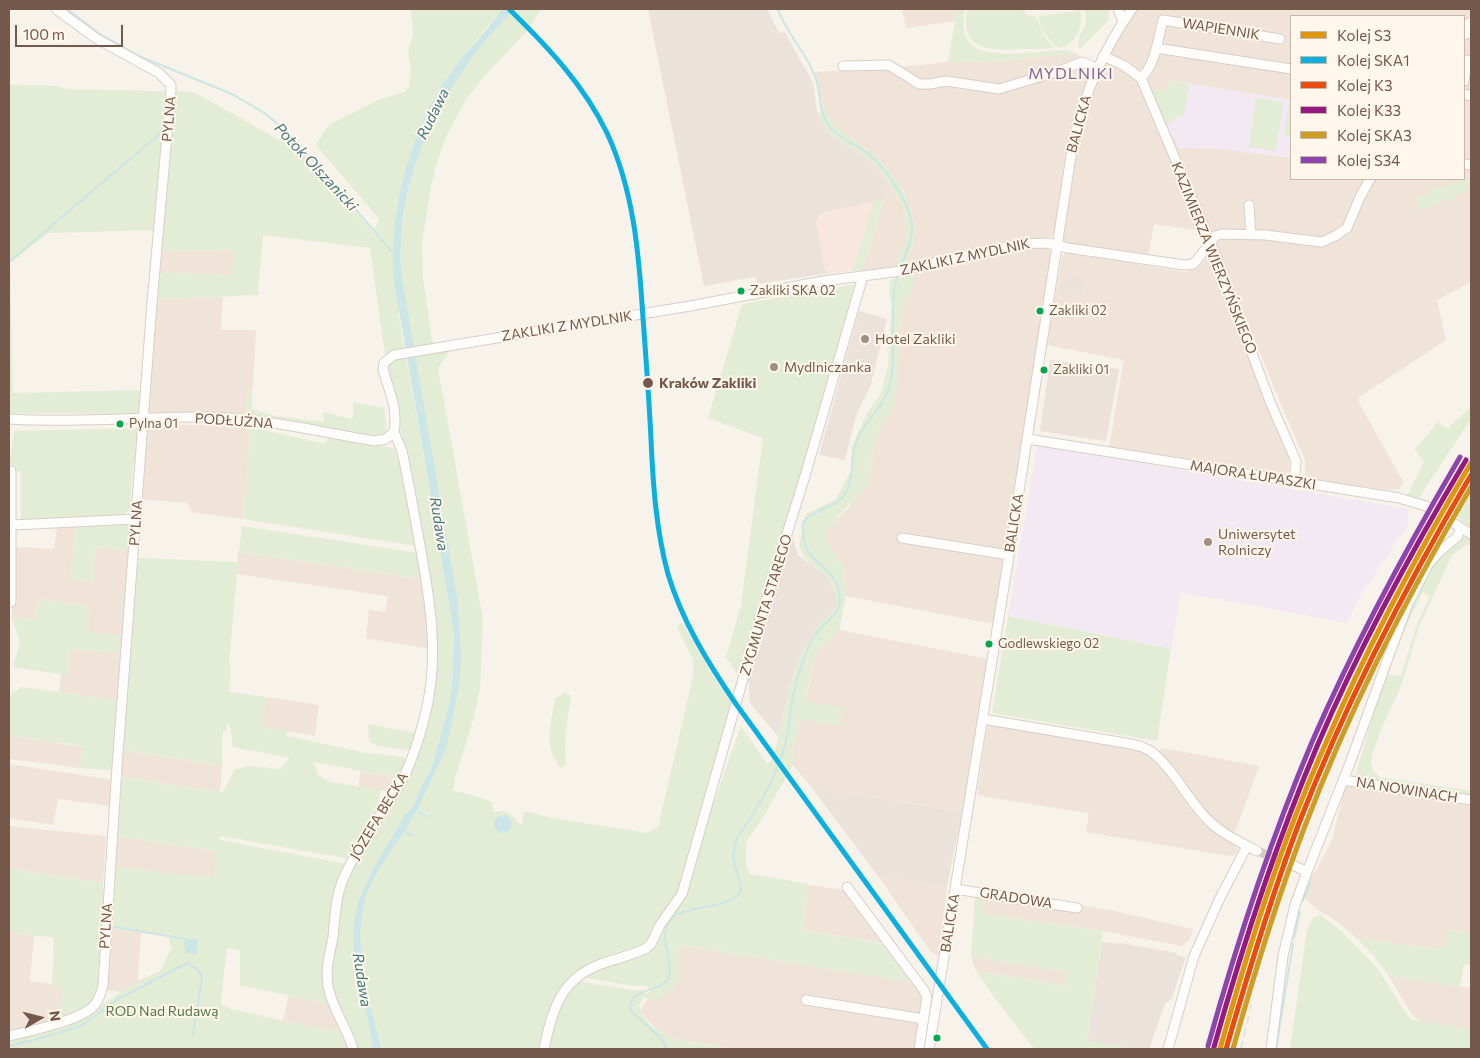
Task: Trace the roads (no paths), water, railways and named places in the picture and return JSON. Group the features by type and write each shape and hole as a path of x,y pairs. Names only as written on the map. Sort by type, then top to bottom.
{"street":[{"name":"PYLNA","path":"9,1036 61,1022 86,1012 95,1005 101,994 152,302 171,85 159,73 97,40 56,9"},
{"path":"1118,9 1123,21"},
{"name":"BALICKA","path":"929,1049 1028,439 1072,143 1082,106 1097,68 1123,21 1132,9"},
{"name":"WAPIENNIK","path":"1141,78 1147,70 1156,48 1163,20 1280,39"},
{"path":"1465,34 1467,34 1469,23 1471,24"},
{"path":"1156,48 1290,69"},
{"path":"1103,56 1123,65 1141,78"},
{"path":"1465,75 1467,60"},
{"path":"842,66 889,65 919,84 946,82 999,89 1082,62 1097,68"},
{"name":"KAZIMIERZA WIERZYŃSKIEGO","path":"1141,78 1210,241 1271,404 1296,462 1294,482"},
{"path":"1210,241 1215,236 1222,234 1322,242 1347,228 1369,180"},
{"path":"1249,205 1251,235"},
{"name":"ZAKLIKI Z MYDLNIK","path":"394,432 396,420 394,404 383,369 384,363 394,355 898,271 1020,244 1038,242 1184,265 1193,264 1198,260 1210,241"},
{"name":"ZYGMUNTA STAREGO","path":"544,1049 554,1008 564,990 586,971 599,964 645,949 682,894 758,626 805,476 863,276"},
{"name":"PODŁUŻNA","path":"9,420 200,417 242,419 374,441 386,439 394,432"},
{"name":"JÓZEFA BECKA","path":"353,1049 350,1038 332,1001 328,986 326,968 332,940 336,902 351,864 399,786 408,767 424,723 431,680 433,633 429,599 402,451 394,432"},
{"name":"MAJORA ŁUPASZKI","path":"1028,439 1399,498 1426,506 1471,534"},
{"path":"11,471 11,602"},
{"path":"12,525 136,519"},
{"path":"1270,1049 1283,956 1295,905 1306,872 1343,780 1407,606 1429,563 1440,551 1458,537 1461,528"},
{"path":"902,538 1009,555"},
{"path":"983,719 1131,744 1148,750 1168,770 1209,821 1227,835 1257,851"},
{"name":"NA NOWINACH","path":"1343,780 1471,800"},
{"path":"1168,1049 1194,956 1220,898 1247,846"},
{"path":"1291,864 1306,872"},
{"path":"848,888 927,997 919,1049"},
{"name":"GRADOWA","path":"955,889 1077,908"},
{"path":"806,1000 924,1019"}],"water":[{"name":"Rudawa","path":"502,9 515,9 466,66 428,132 415,167 406,203 401,241 402,278 458,602 461,655 459,687 445,751 417,811 381,867 365,899 361,926 361,954 368,996 381,1049 373,1049 366,1010 357,984 354,962 353,935 355,916 358,903 373,868 406,814 414,805 432,767 449,705 452,686 454,632 393,275 394,233 405,172 427,113 450,73"},
{"path":"503,815 509,818 512,824 509,830 503,833 497,830 494,824 497,818"},
{"path":"185,939 197,939 197,955 186,952"}],"waterway":[{"name":"Potok Olszanicki","path":"67,9 100,34 141,57 232,94 266,114 295,139 393,253"},
{"path":"778,9 786,27 808,61 816,79 823,115 829,126 837,134 873,158 896,187 908,209 912,233 900,268"},
{"path":"9,262 163,131"},
{"path":"667,1049 661,1038 632,1012 630,1005 632,999 660,986 669,977 670,969 665,936 669,921 676,915 692,909 727,902 741,892 741,884 733,860 737,838 763,796 779,764 786,741 795,686 808,647 822,626 835,613 840,600 834,580 805,545 803,523 809,516 837,502 846,492 849,486 856,442 888,391 893,363 893,302 898,275"},
{"path":"417,811 426,816"},
{"path":"403,831 412,835"},
{"path":"1303,901 1310,883"},
{"path":"1294,938 1300,912"},
{"path":"109,926 185,939"},
{"path":"1276,1049 1293,944"},
{"path":"9,1046 81,1026 118,999 187,963 198,970 202,978 193,1035"}],"tunnel":[{"path":"1257,851 1291,864"}],"railway":[{"path":"1241,1049 1251,1005"}],"rail line":[{"name":"SKA1","path":"509,9 551,52 576,82 598,115 607,133 623,178 634,224 637,247 658,524 668,574 688,625 736,704 987,1049"},
{"name":"S34","path":"1208,1046 1255,892 1312,742 1328,705 1382,597 1460,457"},
{"name":"K33","path":"1214,1047 1261,894 1318,744 1351,671 1387,600 1466,460"},
{"name":"S3","path":"1220,1049 1267,895 1309,782 1341,708 1375,637 1412,566 1471,463"},
{"name":"K3","path":"1226,1049 1269,907 1299,823 1336,733 1400,602 1471,475"},
{"name":"SKA3","path":"1233,1049 1275,909 1322,782 1360,696 1402,611 1471,487"}],"place":[{"name":"Zakliki SKA 02","path":"741,291"},
{"name":"Zakliki 02","path":"1040,311"},
{"name":"Hotel Zakliki","path":"865,339"},
{"name":"Mydlniczanka","path":"774,367"},
{"name":"Zakliki 01","path":"1044,370"},
{"name":"Kraków Zakliki","path":"648,383"},
{"name":"Pylna 01","path":"120,424"},
{"name":"Uniwersytet Rolniczy","path":"1208,542"},
{"name":"Godlewskiego 02","path":"989,644"}],"district":[{"name":"MYDLNIKI","path":"1071,74"}],"park label":[{"name":"ROD Nad Rudawą","path":"162,1011"}]}
